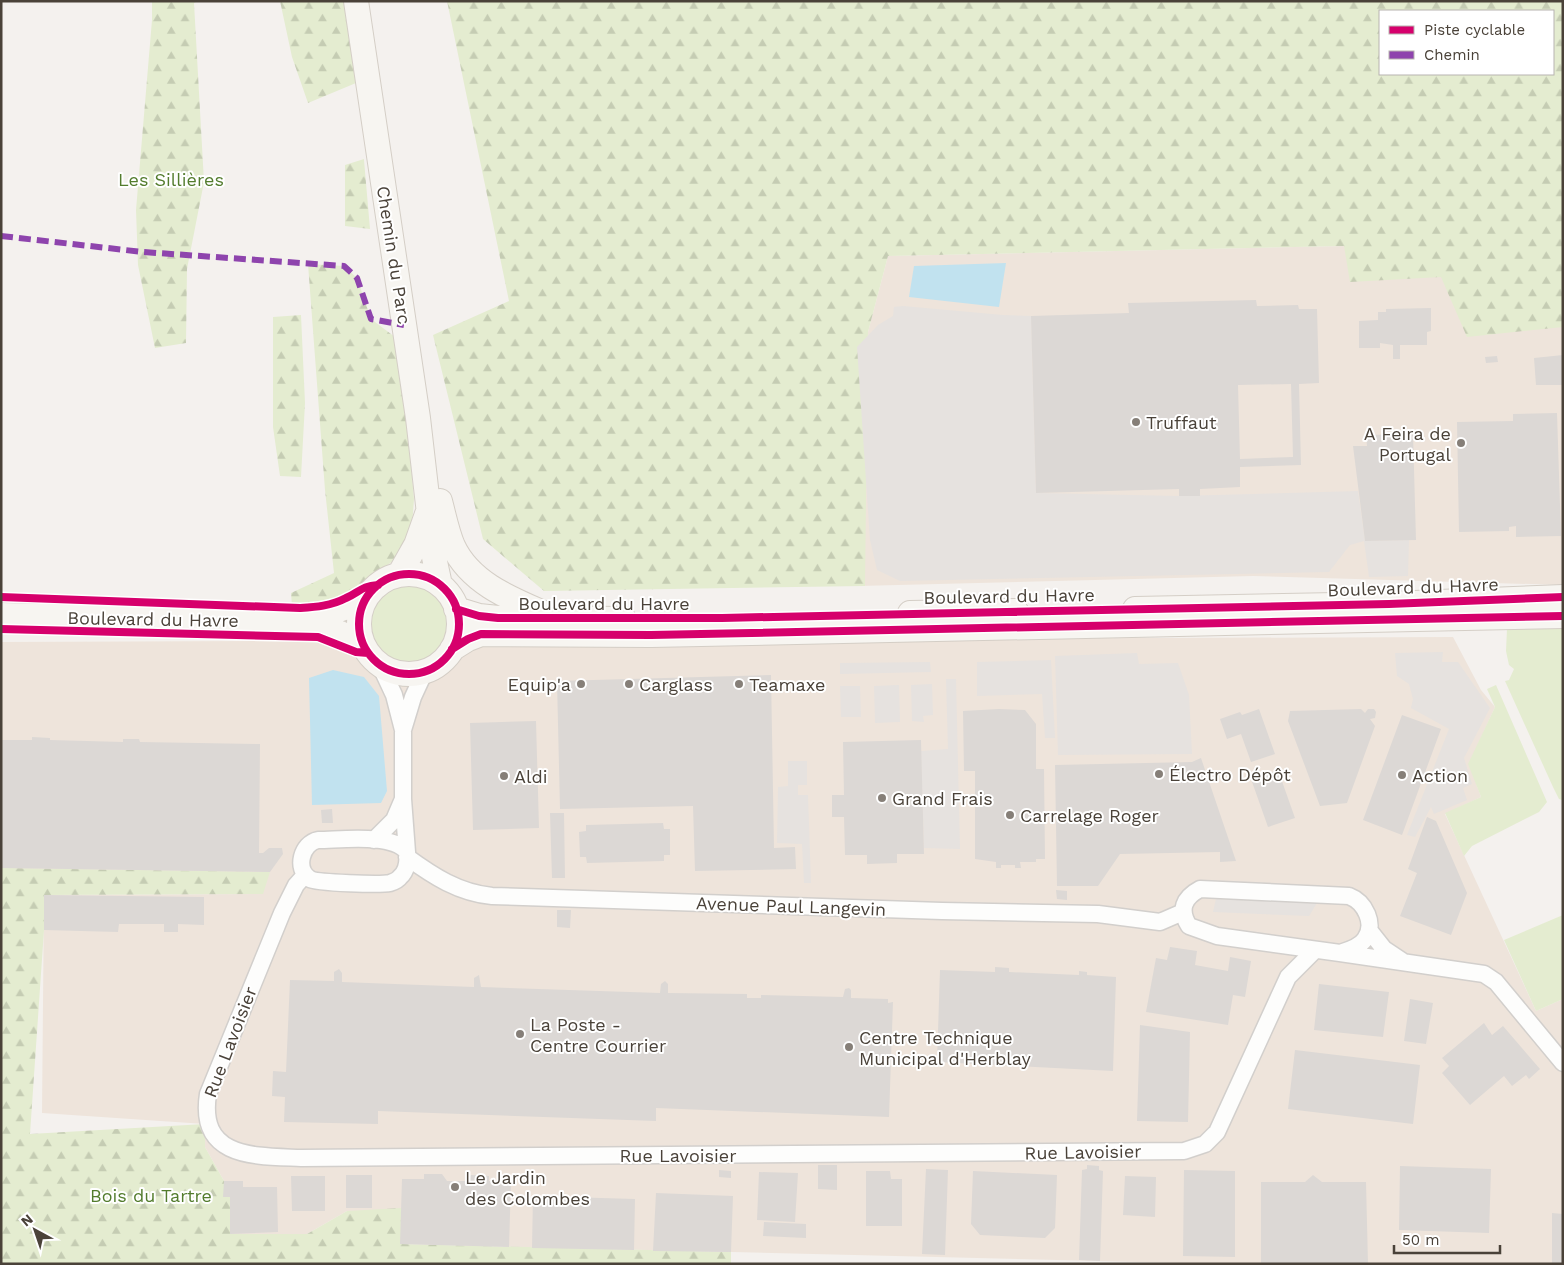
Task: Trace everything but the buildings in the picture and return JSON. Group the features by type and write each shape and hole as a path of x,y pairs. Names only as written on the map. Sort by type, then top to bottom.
{"main road":[{"name":"Chemin du Parc","path":"356,1 418,418 434,557 440,585"},
{"path":"418,418 448,532 458,554 479,577 503,596 556,618"},
{"name":"Chemin du Parc","path":"399,575 416,545 429,508"},
{"path":"399,575 420,575 440,585 447,592 456,609 459,625 452,649"},
{"name":"Boulevard du Havre","path":"305,622 364,601 378,585 399,575"},
{"name":"Boulevard du Havre","path":"456,609 479,616 703,618 1379,604 1563,597"},
{"path":"363,645 359,618 364,601"},
{"name":"Boulevard du Havre","path":"1,615 305,622 340,633 363,645 380,666"},
{"name":"Boulevard du Havre","path":"425,671 443,660 452,649 481,634 651,635 1563,616"},
{"path":"380,666 407,674 425,671"}],"street":[{"path":"305,875 318,881 390,883 401,877 407,854 403,799 403,730 394,695 380,666"},
{"path":"403,730 413,697 425,671"},
{"path":"374,840 394,820 403,799"},
{"name":"Avenue Paul Langevin","path":"305,875 302,866 302,856 306,847 312,841 374,840 398,843 407,854 441,880 461,890 492,896 942,911 1098,914 1160,922 1183,912"},
{"name":"Rue Lavoisier","path":"305,875 296,885 282,913 208,1094 206,1114 212,1130 226,1146 237,1153 248,1156 301,1158 1184,1150 1205,1144 1217,1132 1288,977 1315,950"},
{"path":"1340,953 1365,940 1369,930 1369,920 1366,911 1362,905 1349,896 1200,889 1187,899 1183,912 1189,926 1218,936 1484,974 1496,982 1563,1063"},
{"path":"1369,930 1384,949 1404,962"}],"shaded area":[{"path":"1344,246 1563,270 1563,585 1253,576 858,586 868,332 888,256"},
{"path":"903,306 1031,316 1036,493 1179,496 1358,491 1365,541 1409,540 1408,576 1369,577 1364,541 1350,545 1329,572 900,581 877,570 870,540 857,347 878,325 893,316 894,307"},
{"path":"1453,637 1481,690 1495,707 1469,764 1481,797 1445,814 1536,1011 1563,999 1563,1264 1221,1264 400,1244 347,1211 307,1234 230,1234 230,1197 223,1197 224,1181 205,1147 205,1124 42,1113 44,895 263,894 1,868 1,642"},
{"path":"1443,652 1442,662 1458,662 1490,708 1464,758 1472,784 1463,788 1467,800 1434,814 1431,807 1415,837 1407,835 1449,729 1411,708 1413,699 1409,684 1397,676 1395,653"},
{"path":"1137,653 1139,664 1178,663 1189,695 1192,754 1058,755 1055,656"},
{"path":"1051,660 1055,738 1045,738 1042,694 977,696 977,662"},
{"path":"930,662 931,672 840,674 840,663"},
{"path":"946,679 956,679 960,849 924,848 921,751 948,749"},
{"path":"932,684 933,715 923,716 924,722 912,721 911,685"},
{"path":"899,685 900,722 875,723 874,686"},
{"path":"840,686 860,686 861,717 841,717"},
{"path":"788,761 807,761 807,785 798,785 798,795 808,795 811,883 804,883 802,844 777,843 778,787 788,786"},
{"path":"1216,899 1317,903 1309,916 1213,912"}],"green space":[{"name":"Les Sillières","path":"152,1 198,1 194,3 204,182 187,269 186,343 155,348 138,265 136,210"},
{"path":"280,1 357,1 368,78 308,103 292,57"},
{"path":"447,1 1563,1 1563,327 1467,337 1441,277 1350,282 1344,246 888,256 868,332 865,586 544,591 483,539 433,335 509,301"},
{"path":"364,159 370,229 345,226 345,165"},
{"path":"308,264 344,266 357,278 371,319 395,337 410,452 414,499 412,527 397,558 352,591 314,606 292,606 291,593 334,573 325,490"},
{"path":"301,315 305,403 301,477 280,476 273,427 273,317"},
{"path":"409,583 425,586 438,595 447,608 450,624 447,640 438,653 425,662 409,665 393,662 380,653 371,640 368,624 371,608 380,595 393,586"},
{"path":"1563,628 1562,800 1559,799 1553,787 1505,681 1509,680 1514,669 1509,665 1506,651 1507,629"},
{"path":"1496,685 1547,802 1539,812 1472,846 1464,856 1445,813 1481,797 1468,764 1495,707 1487,689"},
{"name":"Bois du Tartre","path":"1,868 270,872 263,894 44,895 44,930 30,1134 205,1124 205,1147 224,1181 224,1197 230,1197 230,1234 307,1234 347,1211 401,1208 401,1244 731,1252 731,1264 1,1264"},
{"path":"1563,915 1563,999 1536,1011 1504,940"}],"water":[{"path":"1006,263 999,307 909,297 914,266"},
{"path":"333,670 364,677 379,696 387,791 381,803 312,805 309,678"}],"marked path":[{"path":"1,236 143,252 344,266 357,278 371,319 404,325"}],"cycle path":[{"path":"409,574 428,578 444,589 455,605 459,624 455,643 444,659 428,670 409,674 390,670 374,659 363,643 359,624 363,605 374,589 390,578 409,574"},
{"path":"1,597 300,608 335,603 364,588 378,585"},
{"path":"456,609 479,616 498,618 722,618 1389,604 1563,597"},
{"path":"452,649 468,639 481,634 651,635 1563,616"},
{"path":"1,629 318,637 356,652 368,653"}],"place":[{"name":"Truffaut","path":"1136,422"},
{"name":"A Feira de Portugal","path":"1461,443"},
{"name":"Equip'a","path":"581,684"},
{"name":"Carglass","path":"629,684"},
{"name":"Teamaxe","path":"739,684"},
{"name":"Électro Dépôt","path":"1159,774"},
{"name":"Action","path":"1402,775"},
{"name":"Aldi","path":"504,776"},
{"name":"Grand Frais","path":"882,798"},
{"name":"Carrelage Roger","path":"1010,815"},
{"name":"La Poste - Centre Courrier","path":"520,1034"},
{"name":"Centre Technique Municipal d'Herblay","path":"849,1047"},
{"name":"Le Jardin des Colombes","path":"455,1187"}]}
